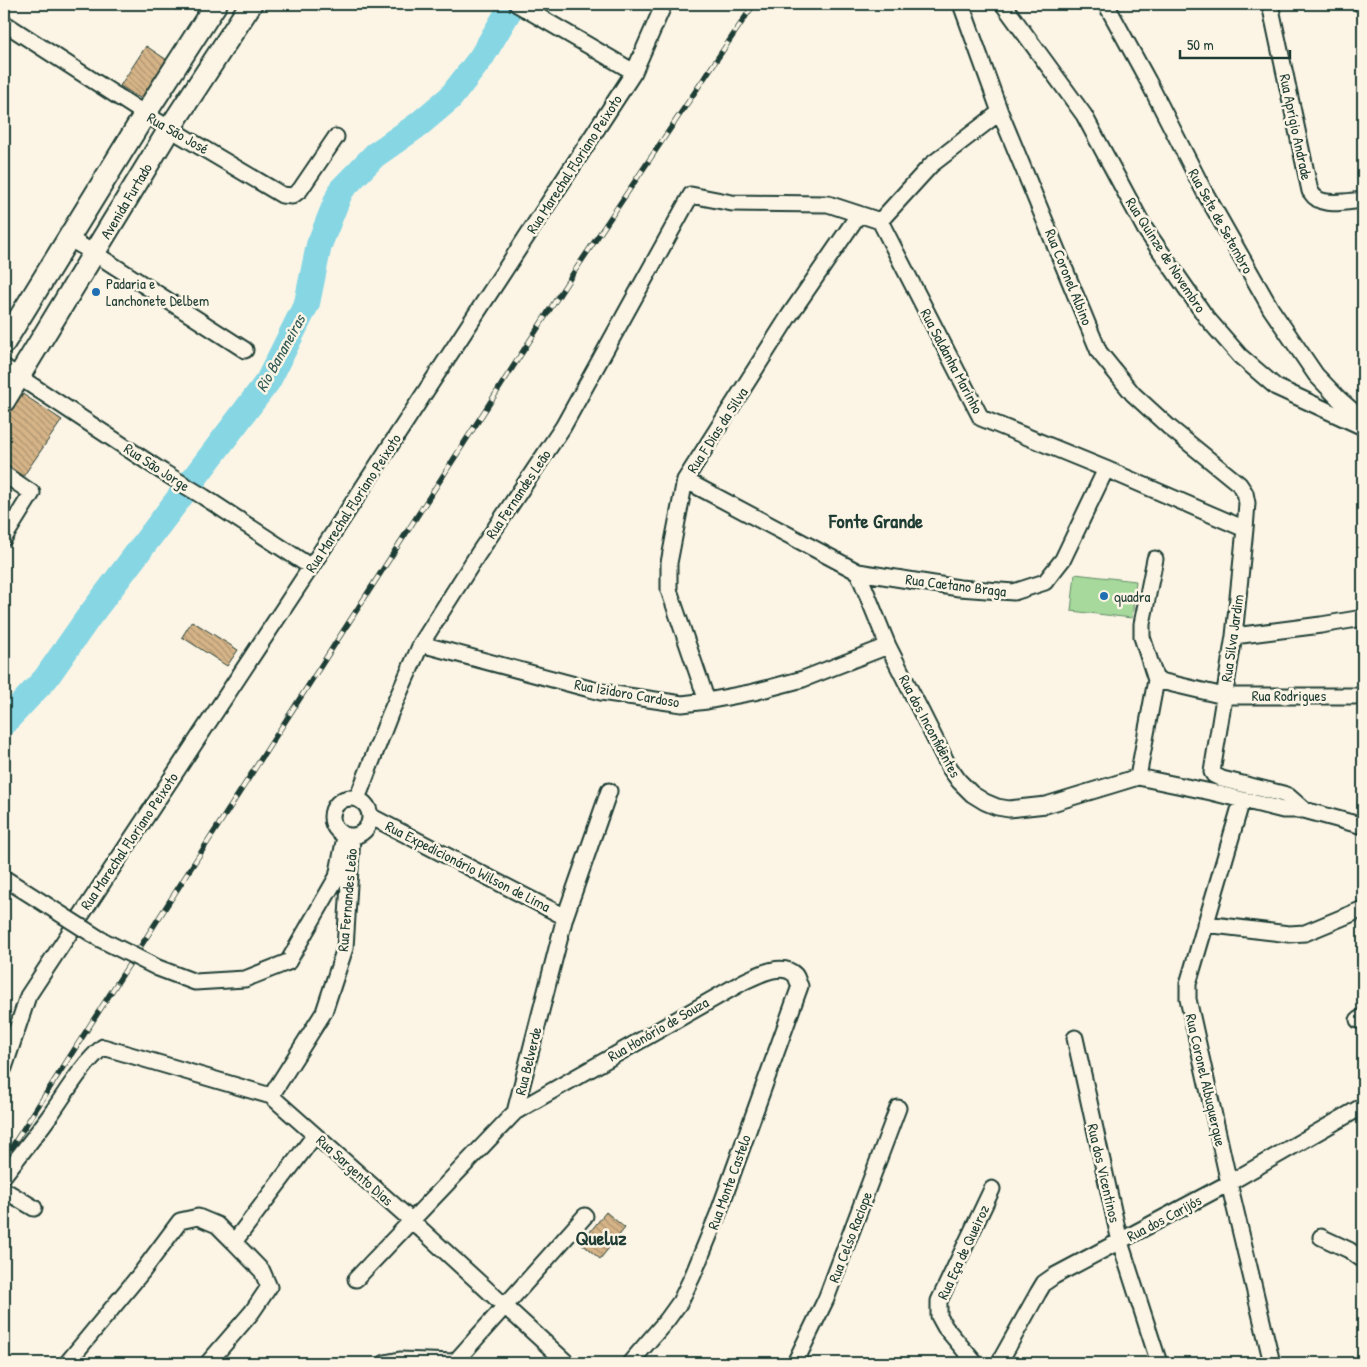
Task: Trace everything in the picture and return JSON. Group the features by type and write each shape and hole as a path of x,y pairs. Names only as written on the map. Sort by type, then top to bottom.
{"street":[{"name":"Avenida Furtado","path":"4,343 145,114 216,4"},
{"name":"Avenida Furtado","path":"4,401 12,371 94,253 170,128 251,4"},
{"path":"517,4 634,72"},
{"name":"Rua Marechal Floriano Peixoto","path":"4,1068 28,996 634,72 664,4"},
{"name":"Rua Coronel Albino","path":"961,4 1000,112 1099,352 1133,394 1168,427 1239,484 1245,493 1247,503"},
{"name":"Rua Quinze de Novembro","path":"1003,4 1084,115 1145,229 1206,317 1240,356 1276,387 1363,427"},
{"name":"Rua Sete de Setembro","path":"1106,4 1204,191 1271,309 1316,374 1339,399 1363,420"},
{"name":"Rua Aprígio Andrade","path":"1270,4 1310,191 1322,202 1333,203 1363,200"},
{"name":"Rua São José","path":"4,23 145,114 282,195 292,196 300,190 336,137"},
{"path":"859,214 880,221 931,165 1000,112"},
{"name":"Rua Fernandes Leão","path":"357,799 390,714 422,644 478,554 563,427 691,195 732,203 828,204 859,214"},
{"name":"Rua F Dias da Silva","path":"707,702 669,590 669,563 685,480 789,316 859,214"},
{"name":"Rua Saldanha Marinho","path":"880,221 981,418 1245,529"},
{"path":"68,238 245,350"},
{"name":"Rua São Jorge","path":"12,371 163,472 311,567"},
{"name":"Rua Caetano Braga","path":"858,572 959,588 1014,592 1045,582 1063,559 1106,469"},
{"path":"4,474 32,493 4,538"},
{"path":"685,480 858,572"},
{"name":"Rua Silva Jardim","path":"1247,503 1234,636 1212,772 1222,779 1288,796 1304,810"},
{"path":"1138,777 1156,680 1142,637 1142,624 1155,559"},
{"name":"Rua dos Inconfidêntes","path":"858,572 888,646 949,767 972,794 985,802 1009,809 1046,805 1138,777 1212,792 1283,810 1304,810 1363,826"},
{"path":"1234,636 1363,618"},
{"name":"Rua Izidoro Cardoso","path":"422,644 601,692 682,704 707,702 802,679 888,646"},
{"name":"Rua Rodrigues","path":"1156,680 1224,696 1363,696"},
{"name":"Rua Belverde","path":"356,1279 516,1112 565,917 609,791"},
{"path":"349,798 357,799 363,803 368,809 370,816 366,830 360,835 349,836 338,832 331,819 332,811 336,805 342,800 349,798"},
{"name":"Rua Coronel Albuquerque","path":"1242,800 1188,984 1188,999 1272,1363"},
{"name":"Rua Expedicionário Wilson de Lima","path":"370,816 565,917"},
{"path":"4,878 100,939 158,968 195,982 245,979 288,962 337,877 349,836"},
{"name":"Rua Fernandes Leão","path":"271,1096 324,1012 344,948 349,836"},
{"path":"1205,924 1289,934 1305,933 1363,909"},
{"name":"Rua Honório de Souza","path":"516,1112 743,982 775,969 787,970 795,975 800,986"},
{"name":"Rua Monte Castelo","path":"630,1363 667,1320 680,1302 694,1275 800,986"},
{"name":"Rua dos Vicentinos","path":"1075,1038 1120,1242 1159,1363"},
{"name":"Rua Sargento Dias","path":"4,1175 38,1132 82,1070 103,1047 271,1096 412,1221 567,1363"},
{"name":"Rua dos Carijós","path":"999,1363 1044,1283 1229,1183 1363,1106"},
{"name":"Rua Celso Raciope","path":"795,1363 826,1300 898,1108"},
{"path":"234,1242 315,1135"},
{"name":"Rua Eça de Queiroz","path":"975,1363 945,1327 939,1316 938,1301 992,1189"},
{"path":"4,1190 34,1208"},
{"path":"385,1363 400,1360 455,1362 585,1216"},
{"path":"67,1363 142,1272 180,1221 198,1218 217,1225 262,1271 269,1286 252,1312 208,1363"},
{"path":"1321,1237 1349,1250 1363,1260"}],"green space":[{"name":"quadra","path":"1075,574 1136,581 1132,618 1071,611"}],"building":[{"path":"146,46 170,62 145,101 120,86"},
{"path":"18,391 62,420 22,478 4,466 4,415"},
{"path":"192,621 238,650 227,666 182,637"},
{"path":"606,1212 625,1228 600,1259 581,1243"}],"waterway":[{"name":"Rio Bananeiras","path":"4,723 46,678 88,618 268,381 307,303 319,245 341,190 375,155 418,125 450,98 481,58 513,4"}],"railway":[{"path":"4,1159 572,275 754,4"}],"place":[{"name":"Padaria e Lanchonete Delbem","path":"96,292"},
{"name":"quadra","path":"1104,596"}],"district":[{"name":"Fonte Grande","path":"876,520"},
{"name":"Queluz","path":"601,1237"}]}
